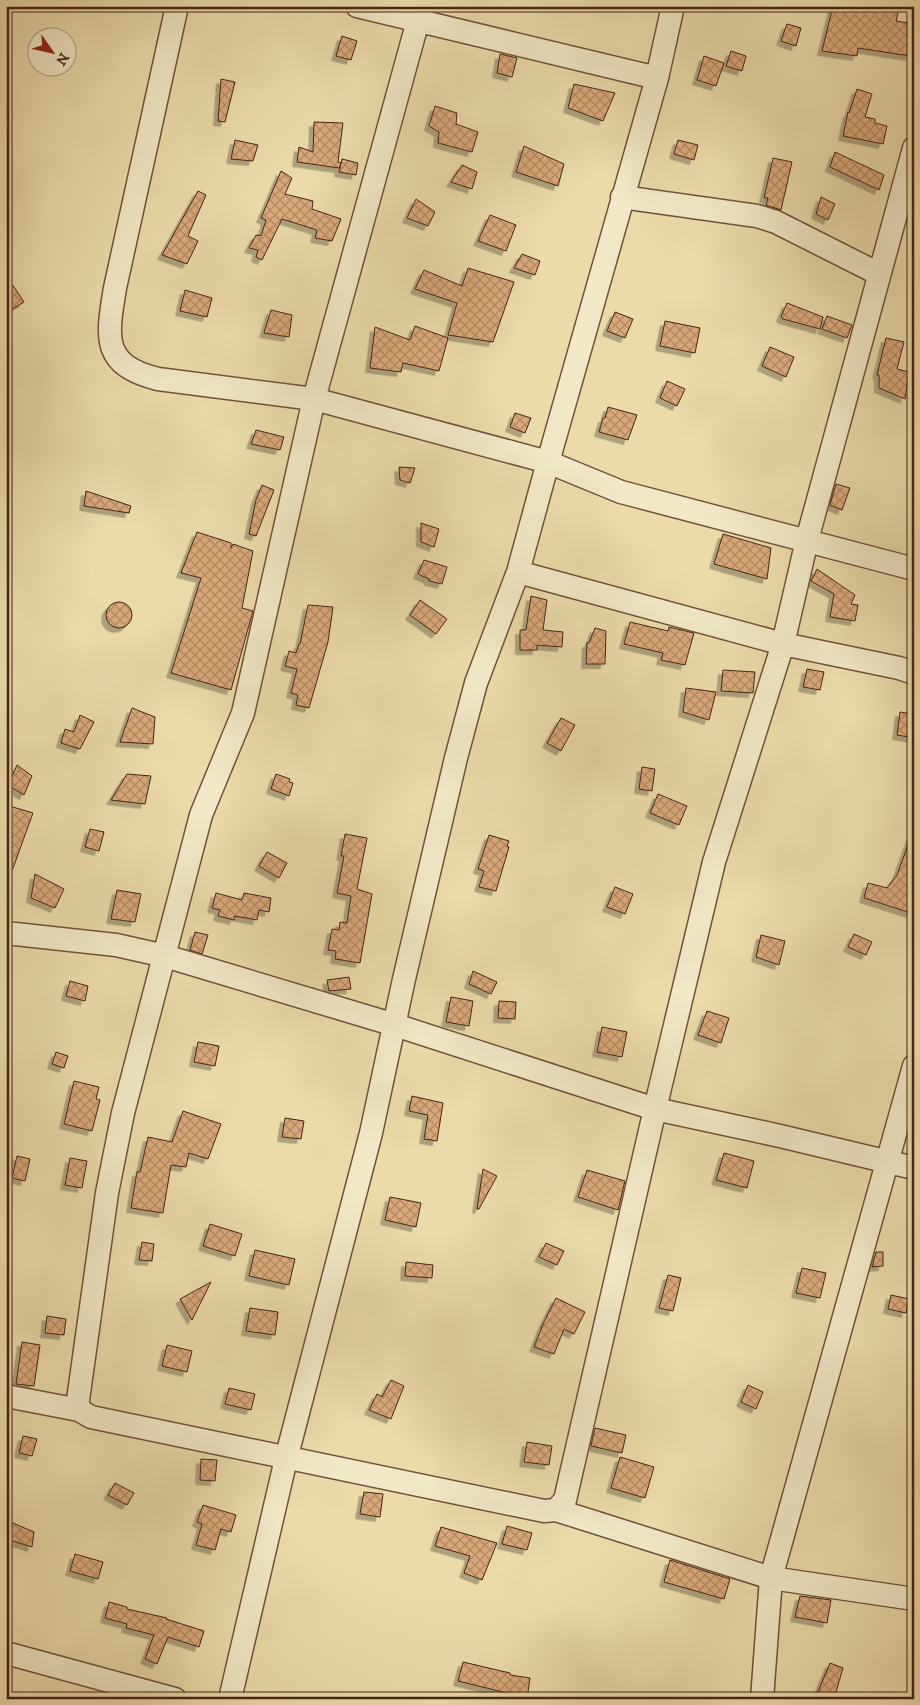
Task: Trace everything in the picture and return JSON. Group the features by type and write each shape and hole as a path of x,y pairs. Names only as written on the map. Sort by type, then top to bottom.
{"street":[{"path":"177,6 109,323 109,341 116,356 127,367 158,379 314,399 548,462 621,492 914,569"},
{"path":"357,6 420,14 657,78"},
{"path":"230,1699 286,1458 371,1133 456,758 476,683 518,572 657,78 673,6"},
{"path":"79,1410 78,1400 107,1193 123,1112 201,814 243,713 314,399 420,14"},
{"path":"556,1510 565,1500 714,862 783,644 807,540 914,148"},
{"path":"625,188 648,202 757,216 776,222 879,274"},
{"path":"518,572 783,644 899,668 914,673"},
{"path":"6,933 116,945 165,956 395,1025 655,1109 914,1168"},
{"path":"762,1699 771,1578 914,1066"},
{"path":"6,1396 79,1410 91,1417 286,1458 544,1511 556,1510 771,1578 914,1599"},
{"path":"6,1653 175,1699"}],"building":[{"path":"833,6 900,6 896,21 914,24 910,56 858,48 857,56 822,51"},
{"path":"787,24 801,28 796,46 781,41"},
{"path":"342,36 357,41 351,60 336,56"},
{"path":"731,51 746,56 742,71 726,66"},
{"path":"500,54 517,58 512,77 497,73"},
{"path":"704,56 724,63 716,86 697,80"},
{"path":"221,79 235,82 225,122 218,121"},
{"path":"574,84 615,93 603,121 568,108"},
{"path":"857,89 872,94 865,117 875,119 875,123 887,126 883,144 843,136 848,112"},
{"path":"435,106 457,113 456,124 478,132 472,152 438,143 439,132 429,126"},
{"path":"314,122 343,123 338,162 341,163 339,168 297,162 299,147 313,152"},
{"path":"235,140 258,145 253,161 231,159"},
{"path":"678,140 698,145 694,160 674,154"},
{"path":"524,146 564,164 558,186 516,172"},
{"path":"835,152 884,175 879,190 830,167"},
{"path":"773,158 792,162 781,210 766,205 768,198 764,198"},
{"path":"342,159 358,163 356,175 339,172"},
{"path":"462,165 477,172 472,189 451,182"},
{"path":"281,171 292,178 285,194 313,201 312,209 341,219 332,241 315,238 317,230 282,219 262,260 256,257 258,250 249,248 256,235 261,236 266,220 261,218"},
{"path":"198,191 206,195 188,236 198,241 187,264 162,255"},
{"path":"821,197 835,204 828,220 816,214"},
{"path":"416,199 435,212 428,226 407,218"},
{"path":"490,215 516,225 506,251 478,241"},
{"path":"522,254 540,261 535,275 514,268"},
{"path":"468,268 514,282 493,342 448,335 457,303 415,289 424,270 462,286"},
{"path":"6,275 24,302 6,313"},
{"path":"185,290 212,298 207,317 180,311"},
{"path":"787,303 823,317 820,329 783,319 781,317"},
{"path":"271,310 292,315 289,337 264,333"},
{"path":"615,312 633,319 625,338 607,331"},
{"path":"827,316 852,325 847,338 822,329"},
{"path":"665,321 700,328 695,353 660,346"},
{"path":"415,326 448,338 439,371 403,363 401,372 370,368 375,327 410,340"},
{"path":"886,338 904,342 897,369 909,372 905,399 879,388 879,375 877,375"},
{"path":"770,347 794,357 786,377 762,366"},
{"path":"667,381 685,389 677,406 660,398"},
{"path":"608,407 637,415 628,440 599,432"},
{"path":"515,413 531,418 525,433 510,427"},
{"path":"256,430 284,437 280,450 251,444"},
{"path":"399,467 415,468 410,483 400,480"},
{"path":"836,484 850,488 842,510 830,505"},
{"path":"262,485 274,490 256,536 249,534 256,500"},
{"path":"86,491 131,506 129,513 84,506"},
{"path":"421,523 439,529 434,547 421,542"},
{"path":"197,532 231,543 231,548 233,544 253,551 242,608 253,611 231,690 171,673 201,578 181,573"},
{"path":"723,534 771,548 767,579 714,564"},
{"path":"424,560 447,567 442,584 429,581 429,579 418,574"},
{"path":"817,569 855,595 851,604 858,605 855,621 830,617 834,594 811,581"},
{"path":"531,596 547,600 543,630 563,632 562,647 537,645 537,650 520,650 520,630 526,630"},
{"path":"420,600 447,619 436,634 410,615"},
{"path":"119,602 128,606 132,615 128,624 119,628 110,624 106,615 110,606"},
{"path":"308,605 333,607 328,642 309,708 296,705 298,695 291,693 297,669 285,666 289,651 296,653 300,644"},
{"path":"630,622 668,631 669,627 694,633 685,665 661,660 663,653 624,644"},
{"path":"595,628 606,631 605,664 586,664 587,643 589,643"},
{"path":"807,669 824,672 820,690 803,687"},
{"path":"723,670 755,672 753,693 721,691"},
{"path":"686,688 716,692 709,720 683,712"},
{"path":"132,708 155,717 153,744 120,742"},
{"path":"900,712 914,714 914,738 897,735"},
{"path":"80,715 94,722 80,749 61,743 65,729 74,732"},
{"path":"561,718 575,725 561,751 547,743"},
{"path":"17,765 32,776 24,795 8,785"},
{"path":"642,767 655,769 652,791 639,789"},
{"path":"127,774 151,776 145,804 111,800"},
{"path":"276,774 290,779 289,782 293,783 289,796 271,789"},
{"path":"658,794 687,806 679,825 650,813"},
{"path":"6,805 33,813 8,882 6,881"},
{"path":"90,829 104,832 99,851 85,847"},
{"path":"345,834 367,838 357,889 372,894 360,963 335,959 336,951 328,950 332,929 339,930 340,922 347,923 351,896 337,893 344,856 341,856"},
{"path":"912,834 914,834 914,914 864,898 868,883 887,888 897,875"},
{"path":"489,835 509,841 507,846 509,847 496,891 479,887 484,871 478,869"},
{"path":"267,852 287,863 279,878 259,866"},
{"path":"35,874 64,889 55,908 31,898"},
{"path":"615,887 633,894 625,914 607,907"},
{"path":"117,890 141,894 135,922 111,919"},
{"path":"216,893 242,900 244,893 271,898 269,912 259,910 257,920 235,916 234,920 218,916 220,910 212,908"},
{"path":"195,932 208,935 202,954 190,950"},
{"path":"854,934 872,942 866,955 848,947"},
{"path":"761,935 785,941 779,965 756,957"},
{"path":"473,971 497,982 491,994 469,984"},
{"path":"349,977 351,989 329,991 327,980"},
{"path":"70,981 88,986 85,1001 66,996"},
{"path":"451,997 473,1001 469,1026 446,1022"},
{"path":"499,1001 516,1002 515,1019 498,1018"},
{"path":"707,1011 729,1018 721,1043 698,1035"},
{"path":"602,1027 627,1032 622,1057 597,1052"},
{"path":"198,1042 219,1046 215,1066 194,1062"},
{"path":"56,1052 68,1056 64,1068 52,1064"},
{"path":"74,1081 99,1087 96,1099 100,1100 92,1131 64,1124"},
{"path":"412,1096 443,1103 437,1141 424,1139 428,1115 409,1111"},
{"path":"183,1111 221,1124 208,1159 189,1153 186,1167 171,1165 163,1213 131,1208 137,1172 140,1172 148,1137 172,1142"},
{"path":"285,1118 304,1121 301,1139 282,1137"},
{"path":"724,1153 754,1161 747,1188 716,1180"},
{"path":"17,1156 30,1159 25,1181 12,1178"},
{"path":"70,1158 87,1161 82,1188 65,1185"},
{"path":"483,1169 497,1176 479,1209 477,1209"},
{"path":"587,1170 625,1181 618,1210 578,1197"},
{"path":"390,1197 421,1203 416,1227 385,1220"},
{"path":"210,1224 242,1234 235,1256 203,1246"},
{"path":"142,1242 154,1244 152,1261 139,1260"},
{"path":"546,1243 564,1251 557,1265 539,1257"},
{"path":"255,1250 295,1259 289,1285 249,1276"},
{"path":"876,1252 883,1252 883,1266 872,1267"},
{"path":"406,1262 433,1265 432,1278 405,1276"},
{"path":"802,1268 826,1273 820,1298 796,1293"},
{"path":"668,1275 681,1278 673,1311 659,1308"},
{"path":"211,1282 192,1320 180,1299"},
{"path":"891,1295 909,1299 906,1313 888,1309"},
{"path":"556,1298 585,1312 574,1334 564,1329 554,1354 534,1347"},
{"path":"250,1308 278,1312 275,1335 246,1331"},
{"path":"47,1316 66,1319 64,1335 45,1333"},
{"path":"22,1342 40,1345 34,1386 16,1384"},
{"path":"167,1345 192,1351 187,1372 162,1366"},
{"path":"391,1380 404,1386 391,1419 369,1410 377,1394 382,1397"},
{"path":"748,1385 763,1392 756,1409 741,1402"},
{"path":"229,1388 255,1394 251,1410 225,1404"},
{"path":"595,1428 626,1435 622,1453 591,1446"},
{"path":"23,1436 37,1439 32,1456 19,1453"},
{"path":"527,1442 552,1446 549,1465 524,1462"},
{"path":"620,1457 654,1467 645,1498 611,1488"},
{"path":"201,1459 217,1460 215,1481 200,1480"},
{"path":"115,1483 134,1493 127,1505 108,1495"},
{"path":"364,1492 383,1494 380,1517 360,1514"},
{"path":"203,1505 236,1515 231,1532 221,1529 215,1550 196,1545 202,1524 197,1522"},
{"path":"6,1520 34,1532 32,1547 6,1539"},
{"path":"507,1526 532,1533 527,1550 502,1544"},
{"path":"441,1527 497,1543 482,1580 464,1573 470,1556 435,1546"},
{"path":"75,1554 103,1562 98,1579 70,1571"},
{"path":"670,1560 730,1579 724,1599 664,1582"},
{"path":"800,1596 831,1600 827,1623 795,1617"},
{"path":"109,1602 127,1607 127,1609 167,1618 204,1631 199,1647 168,1637 157,1664 145,1659 154,1635 126,1628 127,1624 105,1618"},
{"path":"463,1662 510,1673 510,1675 530,1678 527,1699 514,1699 515,1695 458,1681"},
{"path":"830,1663 843,1668 834,1699 815,1699"}]}
